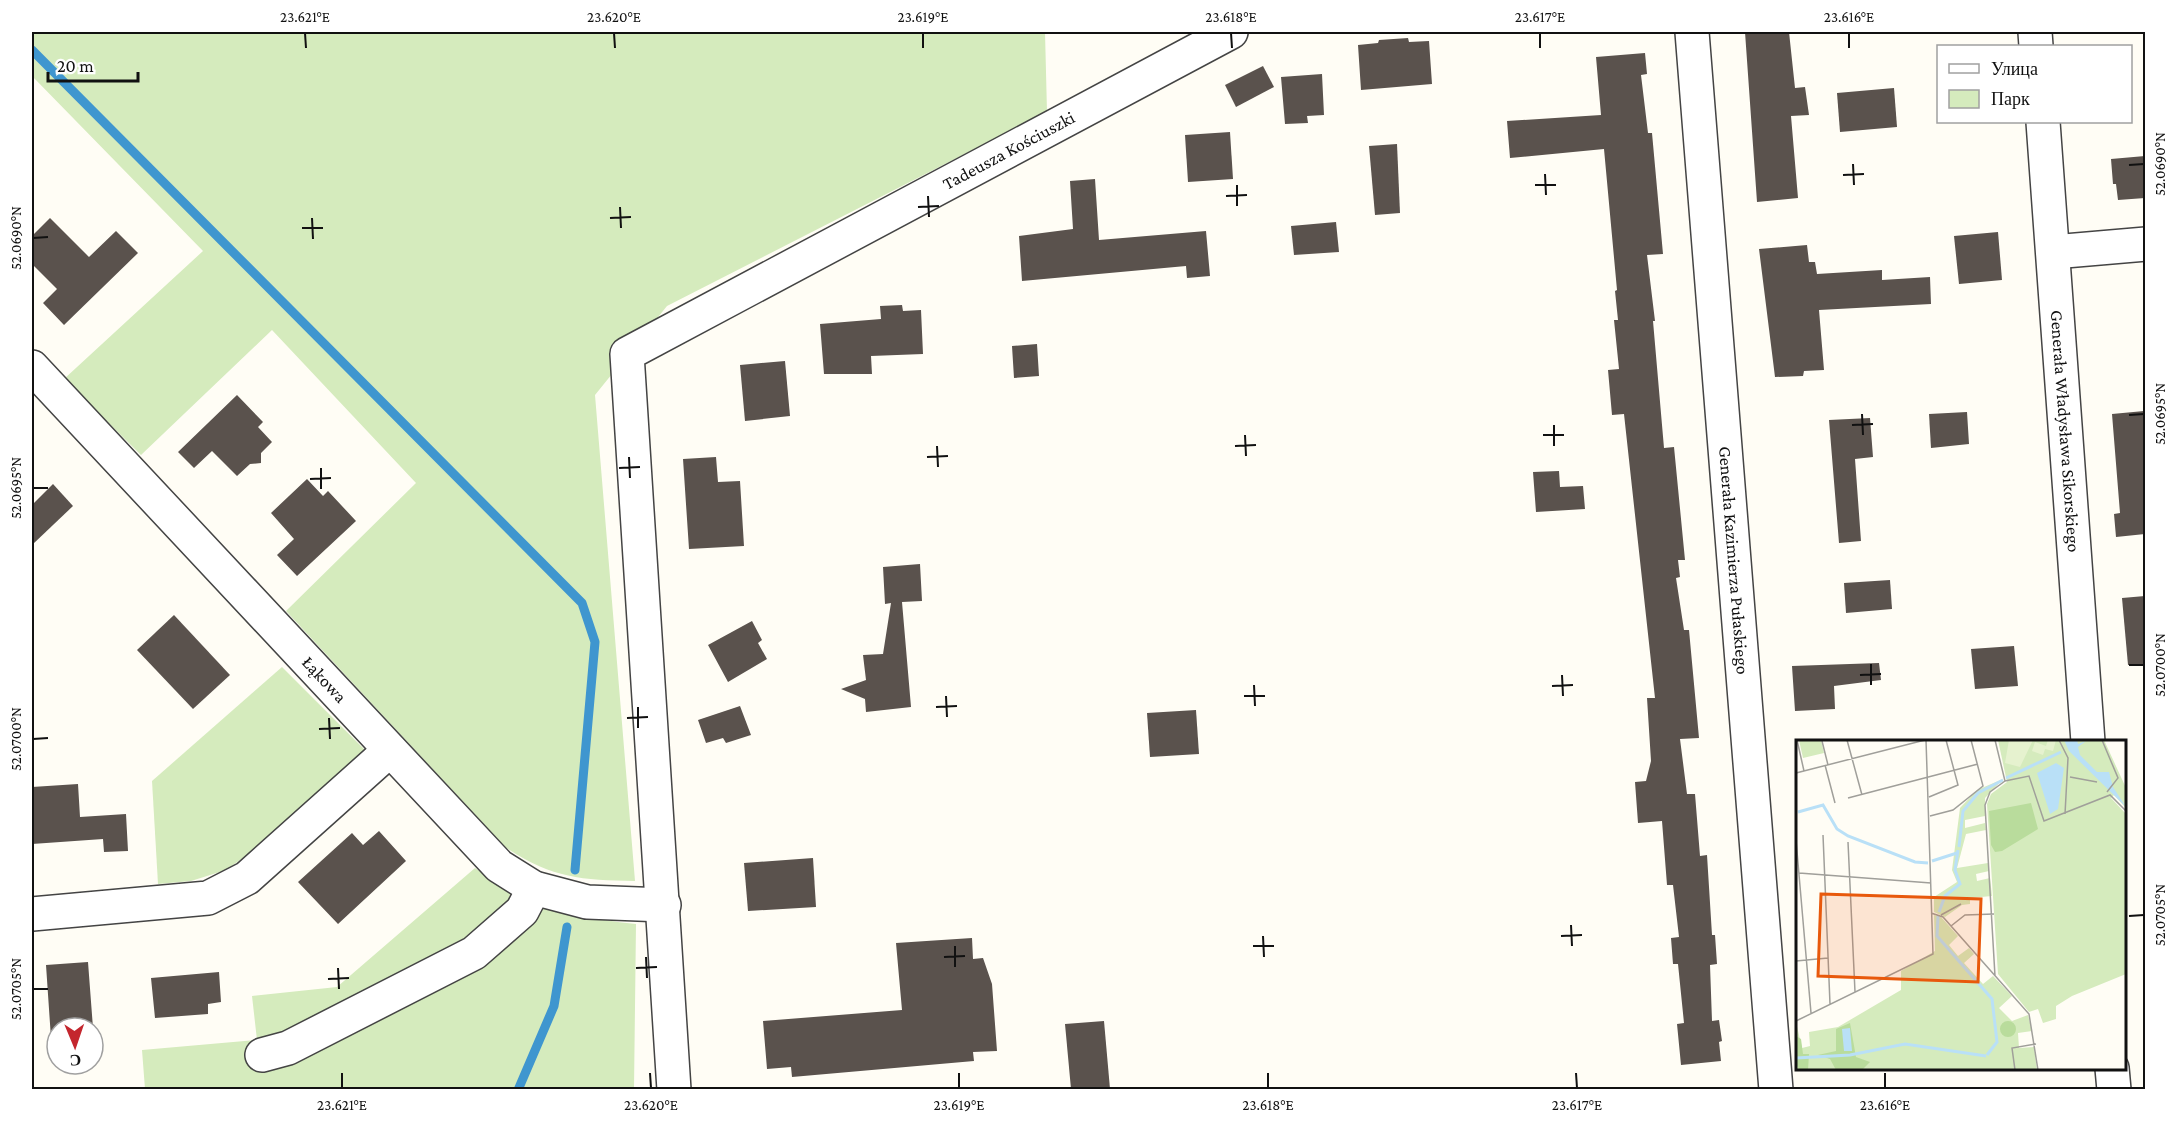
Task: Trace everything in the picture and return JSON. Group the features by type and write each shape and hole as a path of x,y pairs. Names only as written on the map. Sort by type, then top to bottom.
{"street":[{"name":"Tadeusza Kościuszki","path":"664,905 627,354 1232,32"},
{"name":"Generała Kazimierza Pułaskiego","path":"1692,32 1776,1089"},
{"name":"Generała Władysława Sikorskiego","path":"2043,123 2088,740"},
{"path":"2053,252 2145,244"},
{"name":"Łąkowa","path":"32,367 499,866 534,888 587,902 664,905"},
{"path":"32,914 208,898 247,878 390,750"},
{"path":"262,1055 288,1048 474,953 522,911 534,888"},
{"path":"664,905 674,1089"},
{"path":"2112,1070 2114,1089"}],"green space":[{"path":"32,32 1045,32 1047,112 667,306 595,395 635,881 598,880 567,875 537,865 505,847 286,611 416,483 272,330 141,455 64,379 203,251 32,76"},
{"path":"282,667 366,751 254,850 226,870 191,881 158,884 152,781"},
{"path":"475,868 512,890 552,906 594,918 636,924 634,1089 145,1089 142,1050 257,1040 252,996 337,987"}],"building":[{"path":"1745,32 1789,32 1795,88 1805,87 1809,115 1791,116 1798,198 1757,202"},
{"path":"1408,38 1409,42 1429,41 1432,84 1361,90 1358,45 1378,43 1379,40"},
{"path":"1645,53 1647,74 1641,75 1648,133 1652,133 1663,254 1647,255 1655,321 1653,321 1664,448 1674,447 1685,560 1678,560 1680,577 1676,578 1684,630 1689,630 1699,738 1680,739 1687,794 1695,794 1700,856 1707,855 1712,935 1715,935 1717,964 1710,965 1712,1021 1719,1020 1722,1041 1719,1042 1721,1061 1681,1065 1677,1024 1684,1023 1678,964 1673,964 1671,938 1679,937 1673,885 1667,885 1662,821 1638,823 1635,782 1646,781 1651,761 1647,698 1655,698 1624,414 1612,415 1608,370 1619,369 1614,320 1618,320 1604,149 1510,158 1507,121 1601,115 1596,57"},
{"path":"1263,66 1274,87 1236,107 1225,85"},
{"path":"1322,74 1324,115 1307,116 1308,123 1285,124 1281,77"},
{"path":"1894,88 1897,127 1840,132 1837,93"},
{"path":"1230,132 1233,179 1188,182 1185,135"},
{"path":"1397,144 1400,213 1375,215 1369,146"},
{"path":"2145,156 2145,198 2118,200 2116,184 2113,184 2111,159"},
{"path":"1095,179 1099,240 1206,231 1210,276 1187,278 1186,266 1022,281 1019,236 1073,229 1070,181"},
{"path":"50,218 89,257 116,231 138,253 64,325 43,303 57,289 32,264 32,236"},
{"path":"1336,222 1339,252 1294,255 1291,226"},
{"path":"1998,232 2002,280 1959,284 1954,236"},
{"path":"1807,245 1809,262 1815,262 1817,274 1882,270 1882,280 1930,277 1931,304 1819,310 1824,370 1804,371 1803,376 1775,377 1759,249"},
{"path":"902,305 903,311 921,310 923,354 871,356 872,374 824,374 820,324 881,319 880,306"},
{"path":"1037,344 1039,376 1014,378 1012,346"},
{"path":"785,361 790,416 745,421 740,365"},
{"path":"237,395 263,422 258,427 272,442 261,453 261,463 250,464 237,476 212,451 194,468 178,452"},
{"path":"2144,411 2145,534 2116,537 2114,514 2120,513 2112,414"},
{"path":"1967,412 1969,444 1931,448 1929,414"},
{"path":"1870,418 1873,457 1855,459 1861,541 1839,543 1829,420"},
{"path":"716,457 718,482 740,481 744,546 689,549 683,459"},
{"path":"1559,471 1560,487 1583,486 1585,509 1536,512 1533,472"},
{"path":"307,479 323,496 328,491 356,521 297,576 277,555 294,539 271,513"},
{"path":"53,484 73,506 32,545 32,505"},
{"path":"920,564 922,601 902,602 911,707 866,712 865,699 841,689 866,680 863,655 883,654 891,603 885,604 883,567"},
{"path":"1890,580 1892,609 1846,613 1844,583"},
{"path":"2145,596 2145,664 2128,665 2122,598"},
{"path":"174,615 230,675 193,709 137,650"},
{"path":"752,621 762,640 758,643 767,659 728,682 708,645"},
{"path":"2014,646 2018,686 1975,689 1971,649"},
{"path":"1879,663 1881,680 1834,686 1835,709 1795,711 1792,666"},
{"path":"740,706 751,735 726,743 723,738 706,743 698,720"},
{"path":"1196,710 1199,754 1150,757 1147,713"},
{"path":"78,784 80,817 126,814 128,851 104,852 103,839 32,844 32,787"},
{"path":"379,831 406,861 338,924 298,882 352,833 363,845"},
{"path":"813,858 816,907 748,911 744,863"},
{"path":"972,938 973,959 983,958 992,984 997,1051 973,1052 974,1061 792,1077 791,1067 767,1069 763,1021 902,1010 896,943"},
{"path":"88,962 92,1016 49,1016 46,965"},
{"path":"219,972 221,1002 208,1004 208,1014 155,1018 151,978"},
{"path":"1104,1021 1110,1089 1071,1089 1065,1024"}],"waterway":[{"path":"32,50 582,603 595,642 575,870"},
{"path":"518,1090 554,1006 567,927"}]}
